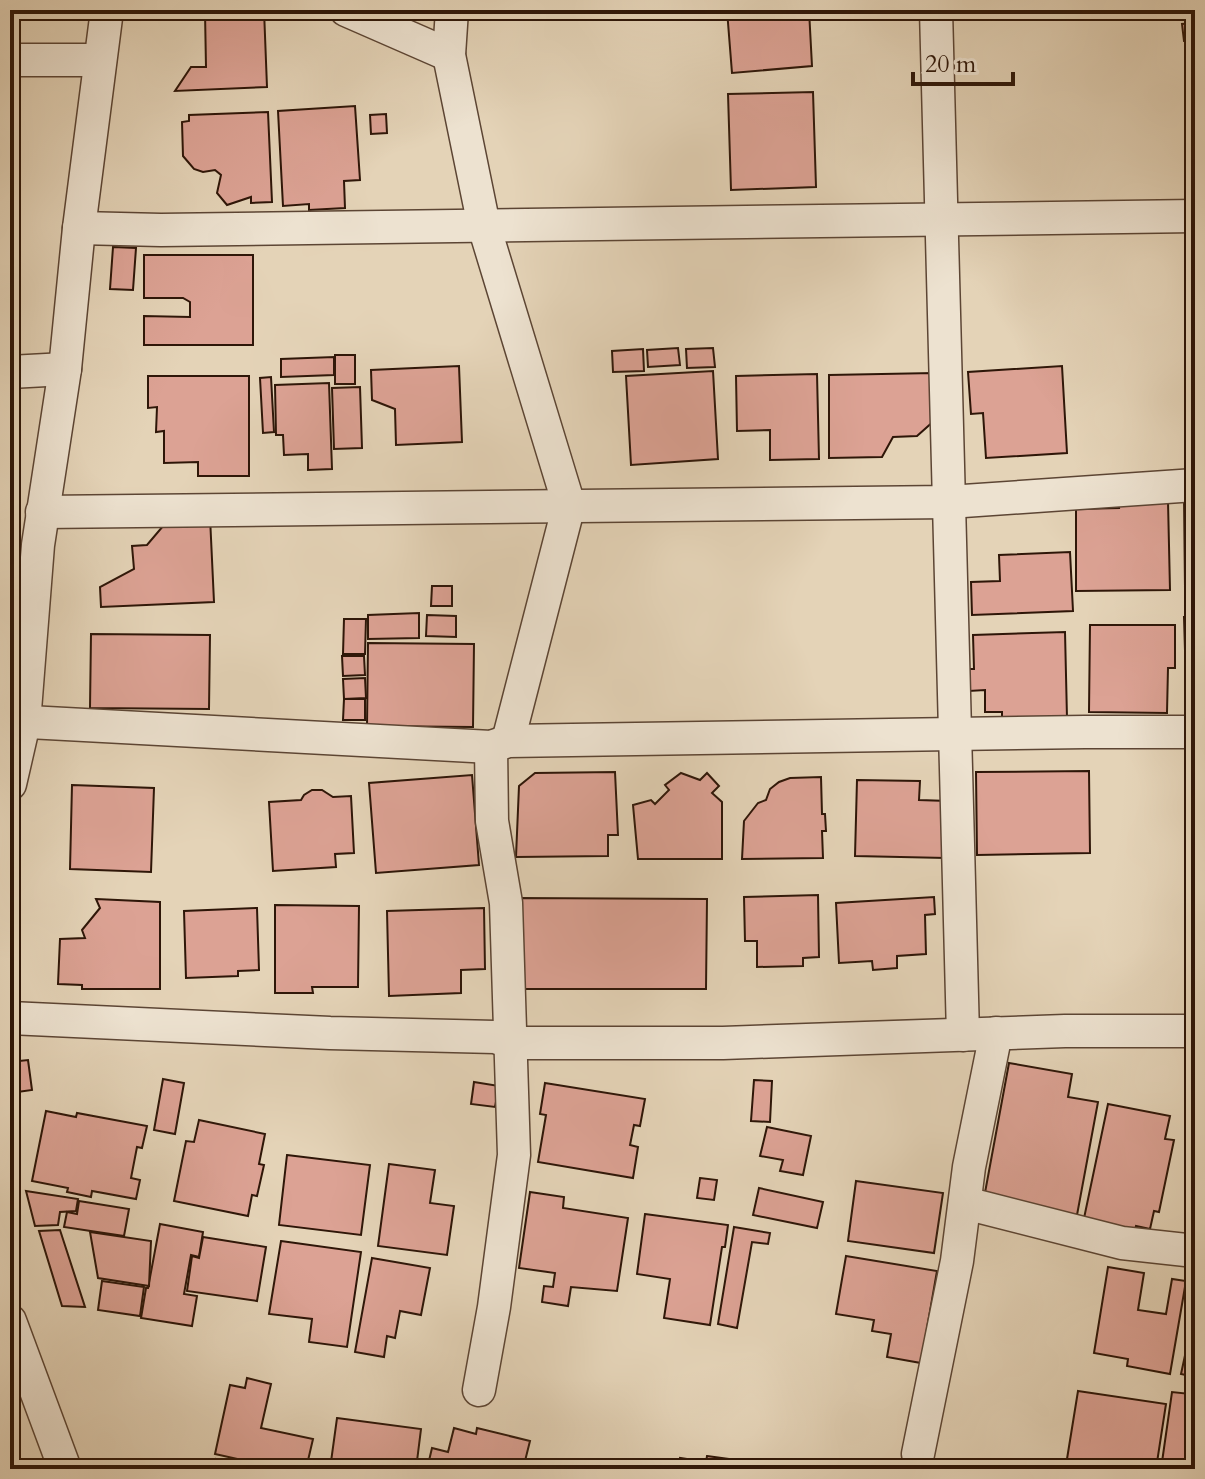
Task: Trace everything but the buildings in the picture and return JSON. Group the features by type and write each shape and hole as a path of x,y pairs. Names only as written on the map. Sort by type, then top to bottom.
{"street":[{"path":"10,784 42,512 65,369 79,228 107,10"},
{"path":"346,10 449,55"},
{"path":"452,10 449,55 484,226 569,505 500,744 492,821 506,903 514,1155 496,1293 479,1390"},
{"path":"936,10 963,1035"},
{"path":"10,60 100,60"},
{"path":"79,228 161,230 1195,216"},
{"path":"10,372 65,369"},
{"path":"42,512 949,502 1195,485"},
{"path":"17,722 500,744 1195,732"},
{"path":"10,1018 330,1033 495,1037 512,1043 723,1043 996,1033 1195,1031"},
{"path":"918,1454 951,1290 969,1167 996,1033"},
{"path":"965,1203 1122,1243 1195,1251"},
{"path":"10,1321 65,1469"}]}
